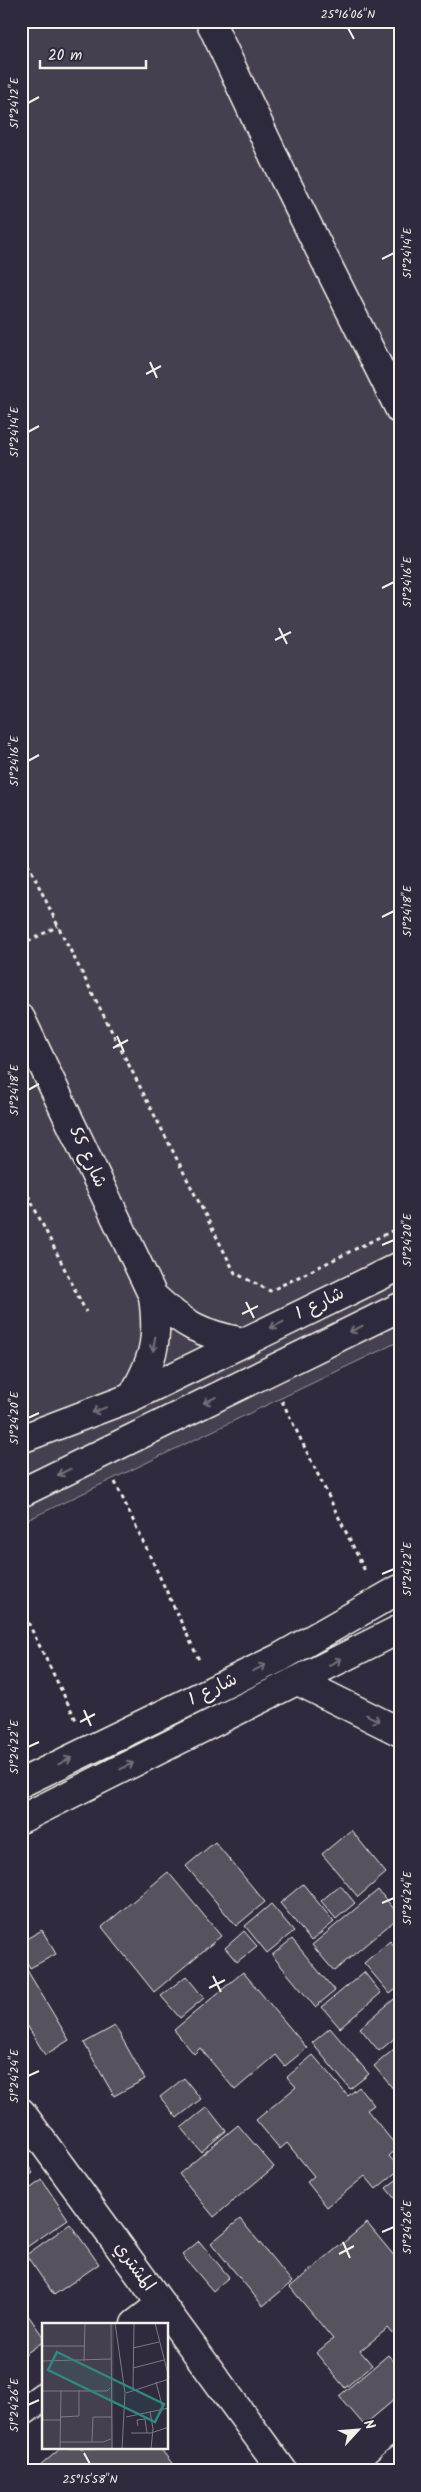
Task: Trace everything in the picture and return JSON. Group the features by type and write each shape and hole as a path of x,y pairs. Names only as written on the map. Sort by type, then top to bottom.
{"street":[{"path":"210,21 284,178 400,410"},
{"name":"شارع 55","path":"21,1019 153,1296 157,1320 155,1345 148,1369 132,1397"},
{"name":"شارع 1","path":"21,1439 132,1397 400,1266"},
{"name":"شارع 55","path":"153,1296 172,1314 194,1328 218,1337 243,1342"},
{"path":"21,1493 400,1307"},
{"name":"شارع 1","path":"21,1783 279,1658 390,1595"},
{"name":"شارع 1","path":"21,1819 400,1630"},
{"path":"298,1681 400,1732"},
{"name":"المشتري","path":"21,2112 283,2471"},
{"path":"137,2323 161,2304"},
{"path":"21,2413 42,2397"},
{"path":"386,2471 400,2459"}],"path":[{"path":"21,849 58,926 235,1273 270,1290 400,1227"},
{"path":"21,945 58,926"},
{"path":"21,1181 86,1312"},
{"path":"267,1372 390,1595"},
{"path":"102,1454 213,1690"},
{"path":"21,1608 90,1749"}],"shaded area":[{"path":"21,21 400,21 400,1341 21,1523"}],"building":[{"path":"351,1830 386,1873 358,1897 322,1854"},
{"path":"215,1842 265,1902 236,1926 186,1866"},
{"path":"168,1872 221,1936 154,1992 102,1927"},
{"path":"303,1884 334,1922 311,1941 280,1903"},
{"path":"340,1885 355,1903 336,1919 321,1901"},
{"path":"378,1890 400,1916 334,1971 312,1945"},
{"path":"271,1904 294,1931 267,1953 245,1926"},
{"path":"42,1930 56,1954 30,1968 21,1952 21,1942"},
{"path":"244,1931 257,1946 237,1962 225,1948"},
{"path":"292,1939 335,1991 315,2007 272,1955"},
{"path":"390,1941 400,1953 400,1986 390,1994 364,1963"},
{"path":"21,1960 69,2040 45,2055 21,2015"},
{"path":"243,1972 307,2048 285,2066 276,2055 235,2090 200,2048 194,2054 174,2030"},
{"path":"364,1972 381,1993 340,2028 322,2007"},
{"path":"186,1976 204,1998 180,2018 161,1996"},
{"path":"400,1994 400,2034 379,2051 360,2028"},
{"path":"115,2026 145,2079 114,2096 84,2043"},
{"path":"330,2028 369,2074 350,2089 312,2043"},
{"path":"400,2044 400,2097 374,2066"},
{"path":"313,2055 348,2096 359,2087 374,2105 367,2110 398,2148 389,2156 400,2169 376,2189 365,2176 327,2207 307,2182 314,2176 287,2143 280,2149 256,2120 296,2087 287,2077"},
{"path":"184,2078 201,2099 177,2118 160,2097"},
{"path":"207,2107 226,2131 201,2152 181,2128"},
{"path":"238,2125 274,2167 214,2217 179,2174"},
{"path":"21,2156 33,2173 21,2181"},
{"path":"400,2177 400,2205 386,2188"},
{"path":"42,2180 68,2219 21,2251 21,2195"},
{"path":"240,2219 292,2282 263,2306 211,2243"},
{"path":"367,2223 400,2263 400,2342 388,2328 360,2351 372,2365 345,2388 316,2353 333,2339 290,2287"},
{"path":"70,2224 99,2264 54,2295 26,2255"},
{"path":"199,2241 229,2277 213,2291 182,2255"},
{"path":"21,2305 42,2335 42,2342 21,2357"},
{"path":"388,2355 400,2368 400,2395 364,2425 339,2396"},
{"path":"59,2450 162,2450 178,2471 43,2471 39,2467"}]}
